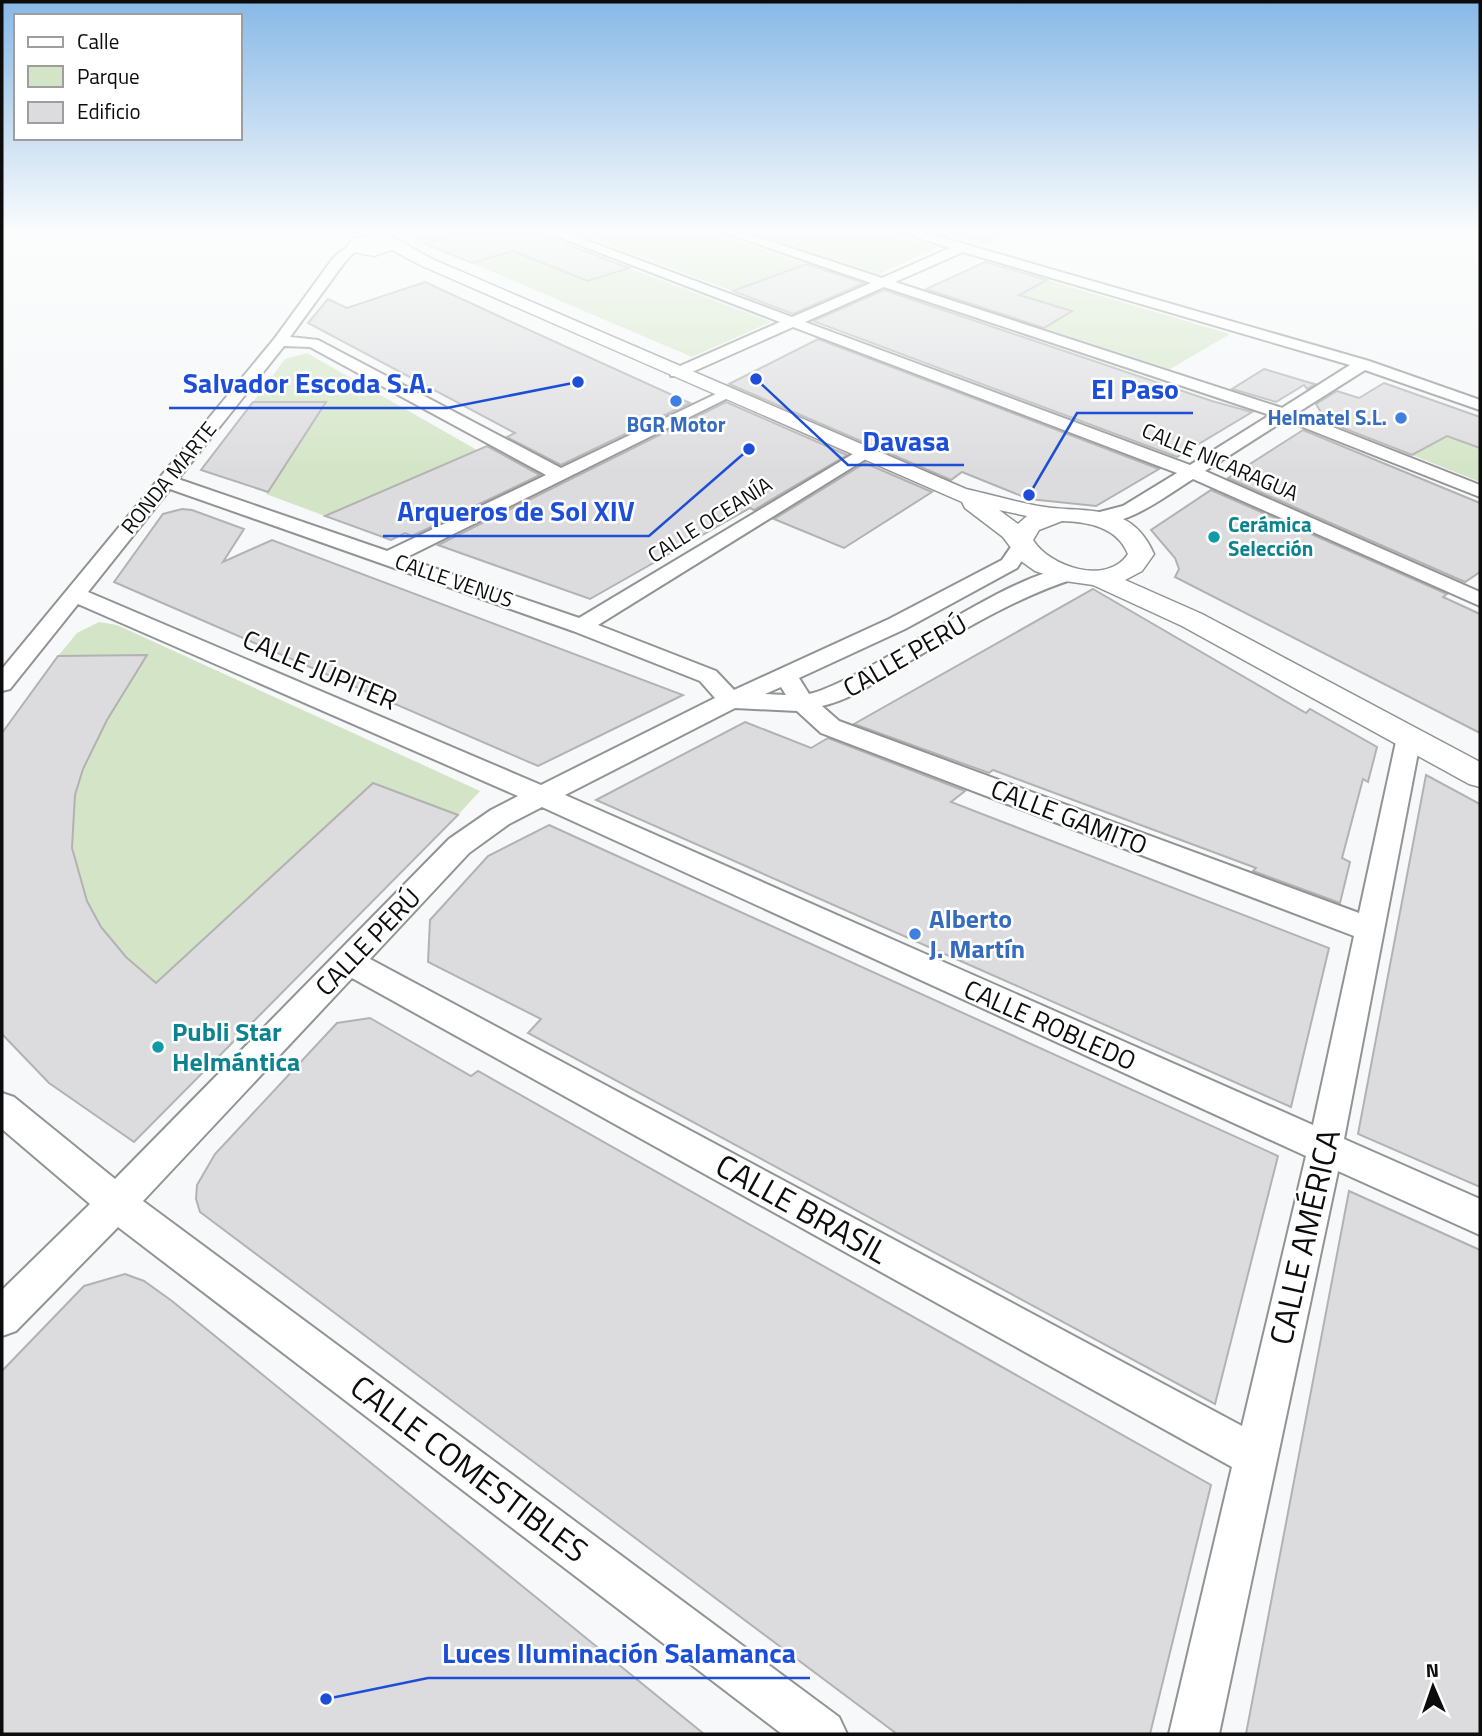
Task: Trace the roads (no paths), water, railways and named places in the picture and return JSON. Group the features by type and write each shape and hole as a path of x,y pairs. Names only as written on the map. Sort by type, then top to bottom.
{"street":[{"name":"RONDA MARTE","path":"2,684 304,310"},
{"path":"535,310 959,494 1053,515 1076,514 1129,521 1195,472 1363,364"},
{"name":"CALLE NICARAGUA","path":"761,310 1195,472 1480,600"},
{"path":"677,373 821,310"},
{"path":"788,342 858,310"},
{"path":"967,310 1285,414 1480,491"},
{"path":"1175,310 1363,364 1480,405"},
{"path":"280,341 313,343 560,475"},
{"path":"700,382 725,371"},
{"path":"389,558 726,395"},
{"name":"CALLE OCEANÍA","path":"581,626 863,453"},
{"name":"CALLE VENUS","path":"166,481 581,626 708,676 731,701"},
{"path":"959,494 1021,542 1040,562 1083,576 1192,620 1480,776"},
{"path":"1021,542 1029,523 1053,515"},
{"path":"1083,576 1129,569 1138,561 1140,546 1129,521"},
{"name":"CALLE PERÚ","path":"2,1317 116,1203 459,846 500,817 731,701 897,624 1010,564 1021,542"},
{"path":"1138,561 1159,590 1192,620"},
{"name":"CALLE PERÚ","path":"731,701 803,704 838,695 900,657 1036,584 1083,576"},
{"name":"CALLE JÚPITER","path":"74,594 544,797"},
{"name":"CALLE GAMITO","path":"787,677 803,704 830,727 1371,930"},
{"name":"CALLE AMÉRICA","path":"1194,1734 1325,1149 1409,737"},
{"name":"CALLE ROBLEDO","path":"544,797 1480,1217"},
{"name":"CALLE BRASIL","path":"349,962 1256,1457"},
{"path":"2,1108 116,1203"},
{"name":"CALLE COMESTIBLES","path":"116,1203 822,1734"}],"place":[{"name":"Davasa","path":"756,379"},
{"name":"Salvador Escoda S.A.","path":"578,382"},
{"name":"BGR Motor","path":"676,401"},
{"name":"Helmatel S.L.","path":"1401,418"},
{"name":"Arqueros de Sol XIV","path":"749,449"},
{"name":"El Paso","path":"1029,495"},
{"name":"Cerámica Selección","path":"1214,537"},
{"name":"Alberto J. Martín","path":"915,934"},
{"name":"Publi Star Helmántica","path":"158,1047"},
{"name":"Luces Iluminación Salamanca","path":"326,1699"}]}
